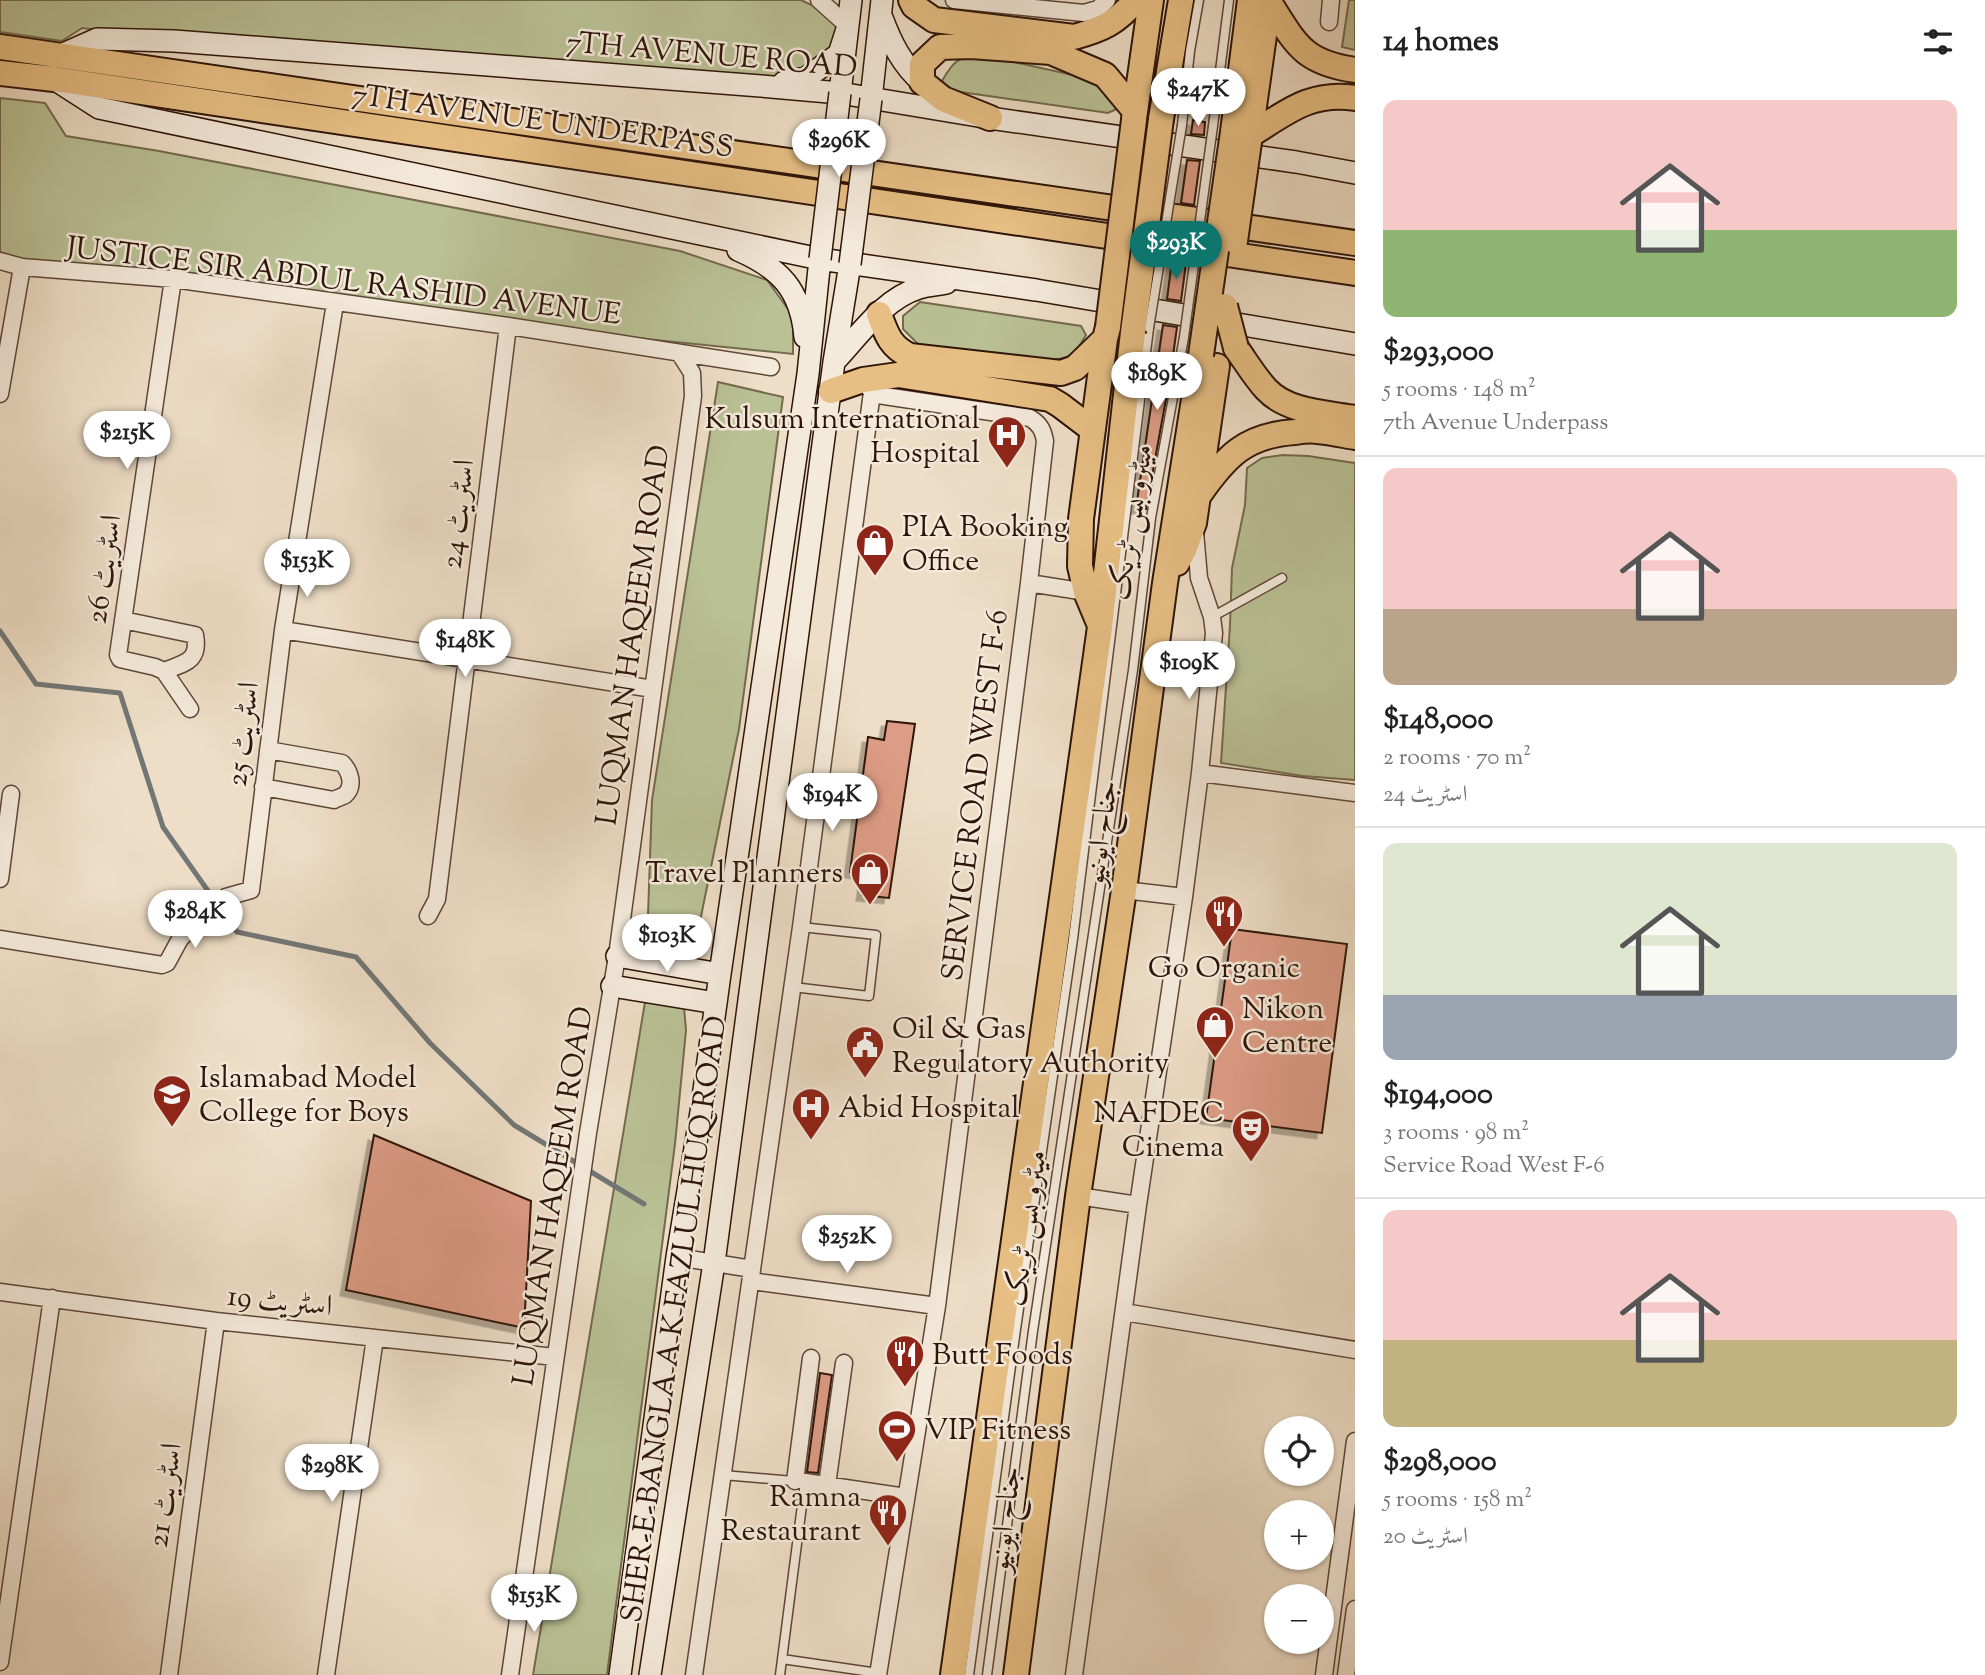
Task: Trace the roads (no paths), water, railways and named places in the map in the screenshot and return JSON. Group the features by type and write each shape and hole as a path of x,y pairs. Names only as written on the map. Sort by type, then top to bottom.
{"main road":[{"path":"841,93 851,0"},
{"path":"911,0 914,6 934,20 1074,37 1096,31 1116,21 1136,0"},
{"path":"1100,627 1086,592 1080,566 1080,519 1151,0"},
{"name":"جناح ایونیو","path":"953,1675 1172,122 1181,0"},
{"path":"1263,1 1304,52 1326,64 1355,70"},
{"name":"جناح ایونیو","path":"1016,1675 1078,1196 1124,890 1165,583 1218,353 1236,134 1263,1"},
{"path":"881,6 892,43 911,73 943,99 990,118"},
{"path":"871,99 881,6"},
{"path":"761,86 806,78 839,54 848,26"},
{"name":"7TH AVENUE ROAD","path":"61,55 97,39 174,41 841,93 1355,173"},
{"path":"922,82 922,64 940,47 971,46 1051,52 1105,75 1135,116"},
{"name":"7TH AVENUE UNDERPASS","path":"0,47 1355,243"},
{"name":"7TH AVENUE UNDERPASS","path":"0,73 1355,274"},
{"path":"54,79 99,107 707,236 820,259 969,280 1355,344"},
{"name":"SHER-E-BANGLA A K FAZLUL HUQ ROAD","path":"620,1675 677,1257 701,1112 808,374 841,93"},
{"path":"1165,583 1184,550 1194,523 1226,306 1236,134 1298,105 1335,95 1355,99"},
{"name":"SHER-E-BANGLA A K FAZLUL HUQ ROAD","path":"650,1675 714,1263 871,99"},
{"path":"707,236 757,258 775,270 790,286 803,317 808,374"},
{"path":"834,362 878,314 898,298 919,287 969,280"},
{"path":"878,314 895,348 910,356 1061,373 1075,368 1106,333"},
{"path":"1218,353 1286,404 1355,418"},
{"path":"831,391 867,386 898,375 1050,399 1093,430"},
{"path":"1198,497 1213,475 1250,441 1279,433 1315,430 1355,437"},
{"path":"617,956 720,974"},
{"path":"612,986 716,1003"}],"street":[{"path":"819,0 848,26"},
{"path":"954,0 1084,13 1098,9 1107,0"},
{"path":"1329,22 1331,0"},
{"name":"JUSTICE SIR ABDUL RASHID AVENUE","path":"0,261 22,267 173,279 508,326 771,367"},
{"path":"0,394 22,267"},
{"name":"اسٹریٹ 26","path":"163,671 120,659 118,655 173,279"},
{"name":"اسٹریٹ 25","path":"0,939 162,965 167,963 180,939 198,920 226,897 251,890 283,630 335,303"},
{"name":"اسٹریٹ 24","path":"428,916 437,899 508,326"},
{"name":"LUQMAN HAQEEM ROAD","path":"510,1675 588,1133 617,956 693,396 692,373 680,354"},
{"path":"694,1675 802,927 867,386"},
{"name":"SERVICE ROAD WEST F-6","path":"867,386 891,398 1030,418 1038,422 1045,441 937,1306 878,1674"},
{"path":"1074,1675 1200,772 1214,633 1212,617 1199,578 1194,523"},
{"path":"1029,583 1086,592"},
{"path":"124,620 195,635 197,646 190,660 163,671 190,709"},
{"path":"283,630 653,689"},
{"path":"263,787 334,800 344,796 349,789 351,778 349,769 342,764 268,750"},
{"path":"1200,772 1355,793"},
{"path":"0,878 11,794"},
{"path":"1124,890 1184,897"},
{"path":"1078,1196 1139,1205"},
{"path":"677,1257 714,1263 751,1275 937,1306"},
{"name":"اسٹریٹ 19","path":"0,1292 216,1321 555,1357"},
{"path":"0,1662 51,1298"},
{"path":"1124,1312 1355,1350"},
{"name":"اسٹریٹ 21","path":"169,1675 216,1321"},
{"path":"326,1675 375,1338"},
{"path":"811,1358 800,1481 906,1497"},
{"path":"827,1485 845,1363"},
{"path":"1324,1675 1355,1441"},
{"path":"1346,1675 1355,1609"}],"lane":[{"path":"1172,122 1199,0"},
{"name":"میٹرو بس ٹریک","path":"987,1675 1033,1331 1129,695 1152,518 1184,337 1236,134 1229,0"},
{"name":"میٹرو بس ٹریک","path":"969,1675 1073,939 1141,330"},
{"path":"1212,617 1282,578"},
{"path":"793,987 869,996 876,935 802,927"},
{"path":"723,1475 800,1481 780,1675"},
{"path":"782,1660 878,1674"}],"waterway":[{"path":"0,631 36,684 120,693 163,827 237,932 356,957 430,1043 514,1125 644,1204"}],"place":[{"name":"Kulsum International Hospital","path":"1007,469"},
{"name":"PIA Booking Office","path":"875,577"},
{"name":"Travel Planners","path":"870,906"},
{"name":"Go Organic","path":"1224,948"},
{"name":"Nikon Centre","path":"1215,1059"},
{"name":"Oil & Gas Regulatory Authority","path":"865,1079"},
{"name":"Islamabad Model College for Boys","path":"172,1128"},
{"name":"Abid Hospital","path":"811,1141"},
{"name":"NAFDEC Cinema","path":"1251,1163"},
{"name":"Butt Foods","path":"905,1388"},
{"name":"VIP Fitness","path":"897,1463"},
{"name":"Ramna Restaurant","path":"888,1547"}]}
